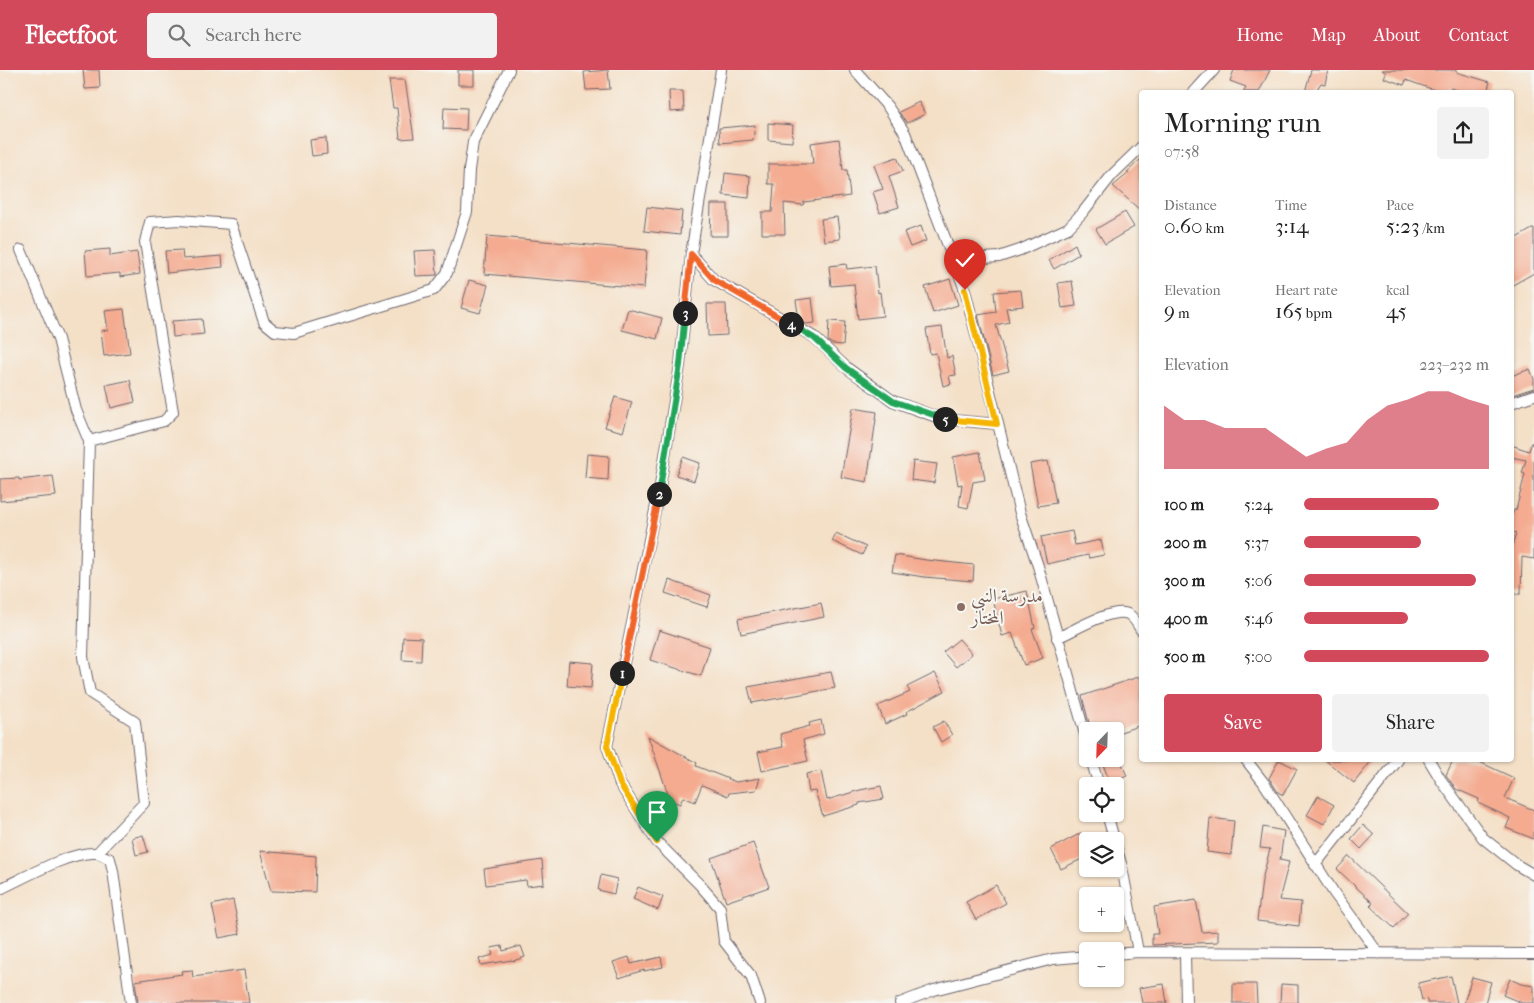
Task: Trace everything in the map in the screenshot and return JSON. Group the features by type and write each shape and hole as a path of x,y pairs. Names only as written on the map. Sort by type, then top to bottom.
{"street":[{"path":"88,441 164,421 173,412 145,242 150,222 179,220 232,224 264,322 274,331 294,333 434,290 447,273 467,212 469,170 473,142 509,70"},
{"path":"721,70 691,254 680,365 662,477 607,746 620,784 657,842 720,908 724,941 751,976 760,1003"},
{"path":"856,70 888,107 905,133 965,290 1020,513 1038,566 1081,722"},
{"path":"1196,90 1214,70"},
{"path":"954,260 999,257 1020,250 1068,228 1112,175 1139,149"},
{"path":"21,250 58,339 76,410 88,441 83,657 90,693 135,722 144,803 98,853"},
{"path":"691,254 714,280 814,338 846,368 893,401 942,419 997,424"},
{"path":"1514,402 1534,395"},
{"path":"1057,638 1092,621 1118,612 1129,615 1139,628"},
{"path":"1248,762 1264,784 1334,893 1379,954"},
{"path":"1315,865 1396,762"},
{"path":"1430,762 1482,838 1516,865 1534,875"},
{"path":"1109,822 1122,867 1138,952"},
{"path":"0,888 83,854 98,853 110,859 130,1003"},
{"path":"1124,953 1534,954"},
{"path":"1185,953 1186,1003"},
{"path":"900,1003 934,990 1053,958 1079,957"}],"building":[{"path":"83,70 99,70 100,88 85,89"},
{"path":"458,70 474,70 474,85 458,85"},
{"path":"608,70 610,89 586,90 584,72"},
{"path":"1234,70 1270,70 1260,90 1244,90 1246,87 1230,81"},
{"path":"1311,70 1328,70 1325,84 1321,83 1316,90 1306,90"},
{"path":"1382,70 1456,70 1456,72 1490,82 1488,90 1457,90 1450,88 1449,90 1434,90 1406,80 1404,85 1384,78 1386,73"},
{"path":"389,80 405,80 414,138 400,139 397,108 393,108"},
{"path":"669,91 683,91 684,111 670,112"},
{"path":"919,102 925,114 907,123 899,112"},
{"path":"444,107 467,108 466,130 443,129"},
{"path":"768,123 793,125 792,142 768,140"},
{"path":"755,125 753,140 720,143 719,128"},
{"path":"326,138 327,154 312,156 310,140"},
{"path":"839,139 843,170 847,170 850,196 804,202 803,205 784,203 785,234 762,234 762,212 772,212 774,184 768,184 768,164 813,164 811,143"},
{"path":"897,157 903,171 889,176 899,207 880,213 873,192 883,189 874,165"},
{"path":"1139,161 1139,209 1113,186 1129,173 1127,172"},
{"path":"725,173 750,176 749,198 723,195"},
{"path":"711,204 728,204 728,236 710,236"},
{"path":"647,207 682,211 680,235 644,231"},
{"path":"1125,212 1134,227 1105,244 1096,229"},
{"path":"837,217 840,239 824,241 821,219"},
{"path":"921,226 926,241 910,247 904,232"},
{"path":"1534,228 1534,273 1514,284 1514,239"},
{"path":"487,236 647,250 644,288 484,274"},
{"path":"1075,244 1079,254 1054,269 1049,260"},
{"path":"110,249 110,256 137,252 140,274 120,277 120,273 87,276 85,251"},
{"path":"182,250 183,259 222,256 223,267 167,273 165,251"},
{"path":"435,250 437,275 416,276 414,251"},
{"path":"846,264 847,269 875,266 883,316 858,319 854,284 831,286 829,266"},
{"path":"950,279 958,305 933,313 925,287"},
{"path":"469,280 488,285 480,313 461,308"},
{"path":"1072,281 1076,306 1062,308 1058,283"},
{"path":"1021,290 1023,306 1006,308 1009,322 996,325 1009,371 993,375 978,315 996,312 994,292"},
{"path":"812,298 815,323 805,324 799,320 796,300"},
{"path":"707,304 726,304 727,335 708,336"},
{"path":"124,309 130,353 104,356 101,331 108,330 105,311"},
{"path":"628,309 662,318 657,339 622,330"},
{"path":"202,319 204,334 173,337 172,321"},
{"path":"829,321 845,322 843,345 832,344 828,341"},
{"path":"942,327 947,358 952,356 956,375 949,376 951,384 943,386 936,353 930,354 926,329"},
{"path":"1530,369 1534,379 1534,388 1514,394 1514,375"},
{"path":"130,380 135,402 111,408 106,385"},
{"path":"615,397 632,402 623,432 605,427"},
{"path":"853,408 877,412 867,482 841,477"},
{"path":"1532,442 1534,442 1534,559 1522,557 1521,594 1514,594 1514,540 1516,533 1514,532 1514,510 1516,510 1525,474 1522,473 1526,460 1514,458 1514,446 1529,451"},
{"path":"980,452 985,480 973,482 968,508 959,506 962,484 958,485 953,457"},
{"path":"587,454 609,456 608,480 585,478"},
{"path":"683,457 700,463 694,481 676,475"},
{"path":"913,461 937,464 934,483 911,480"},
{"path":"1048,461 1056,503 1038,506 1030,464"},
{"path":"53,476 56,496 0,501 0,479 19,478 19,480"},
{"path":"1072,531 1075,545 1101,540 1104,555 1089,558 1088,555 1047,564 1041,537"},
{"path":"836,533 866,547 862,555 832,541"},
{"path":"895,555 974,565 973,581 892,572"},
{"path":"669,580 711,595 707,607 665,593"},
{"path":"1027,591 1035,628 1032,629 1043,658 1024,665 1012,633 1002,636 993,599"},
{"path":"821,603 824,617 741,634 738,619"},
{"path":"659,630 710,647 701,676 650,660"},
{"path":"403,637 422,638 421,661 402,660"},
{"path":"959,639 972,654 956,667 943,652"},
{"path":"569,661 593,663 591,688 567,686"},
{"path":"831,672 835,688 752,703 748,687"},
{"path":"935,673 945,691 906,712 907,714 885,724 878,706 910,692 907,687"},
{"path":"1139,677 1139,726 1124,731 1124,722 1089,722 1082,696"},
{"path":"821,720 824,734 803,740 808,761 762,771 758,752 783,747 780,734 810,726 809,723"},
{"path":"944,721 952,735 941,742 933,727"},
{"path":"648,736 697,763 696,766 736,782 760,778 756,790 729,793 728,796 702,785 695,802 683,797 680,804 670,800"},
{"path":"1278,762 1283,762 1297,769 1283,795 1278,792 1269,778"},
{"path":"1328,762 1370,762 1354,783"},
{"path":"1452,762 1479,762 1514,778 1505,798 1534,810 1534,839 1506,828 1510,818 1478,803 1479,799 1456,789 1446,775"},
{"path":"1104,768 1124,768 1127,776 1124,777 1108,777"},
{"path":"821,771 827,800 881,786 884,799 859,803 859,805 823,816 815,791 809,792 806,774"},
{"path":"1318,796 1334,805 1324,824 1307,815"},
{"path":"1210,818 1234,821 1231,855 1207,852"},
{"path":"1363,825 1374,835 1361,849 1351,839"},
{"path":"1263,827 1284,831 1280,860 1289,862 1279,900 1301,902 1299,926 1257,921 1262,880 1270,849 1260,848"},
{"path":"1079,834 1079,860 1061,869 1051,849"},
{"path":"143,835 148,852 136,855 132,838"},
{"path":"753,843 769,887 726,902 711,858"},
{"path":"260,851 316,856 315,892 271,891"},
{"path":"1349,856 1408,913 1394,928 1370,906 1373,903 1337,869"},
{"path":"542,860 544,884 527,886 526,880 486,885 484,869"},
{"path":"601,875 617,879 614,894 598,890"},
{"path":"996,885 1006,903 976,920 966,902"},
{"path":"638,887 663,897 658,910 633,899"},
{"path":"233,900 240,934 219,938 212,905"},
{"path":"1196,900 1202,932 1218,931 1218,942 1152,945 1152,934 1158,934 1154,907"},
{"path":"502,946 503,951 521,946 525,957 513,961 481,965 479,959 493,955 491,948"},
{"path":"629,957 631,964 661,957 663,967 644,970 619,978 613,962"},
{"path":"192,970 193,977 244,970 249,1003 138,1003 135,981 182,974 181,971"},
{"path":"1451,976 1457,1003 1427,1003 1427,999 1422,1000 1418,983"},
{"path":"1472,977 1491,982 1485,1003 1464,1003"},
{"path":"1510,979 1521,984 1534,986 1534,1003 1522,1003 1503,995"},
{"path":"1164,984 1167,1003 1142,1003 1139,988"},
{"path":"1233,984 1256,984 1257,1003 1233,1003"},
{"path":"1281,984 1298,985 1298,1003 1280,1003"}],"place":[{"name":"مدرسة النبي المختار","path":"961,607"}],"route":[{"path":"657,842 620,784 607,746 660,486 680,365 691,254 714,280 814,338 846,368 893,401 942,419 997,424 965,290"}]}
